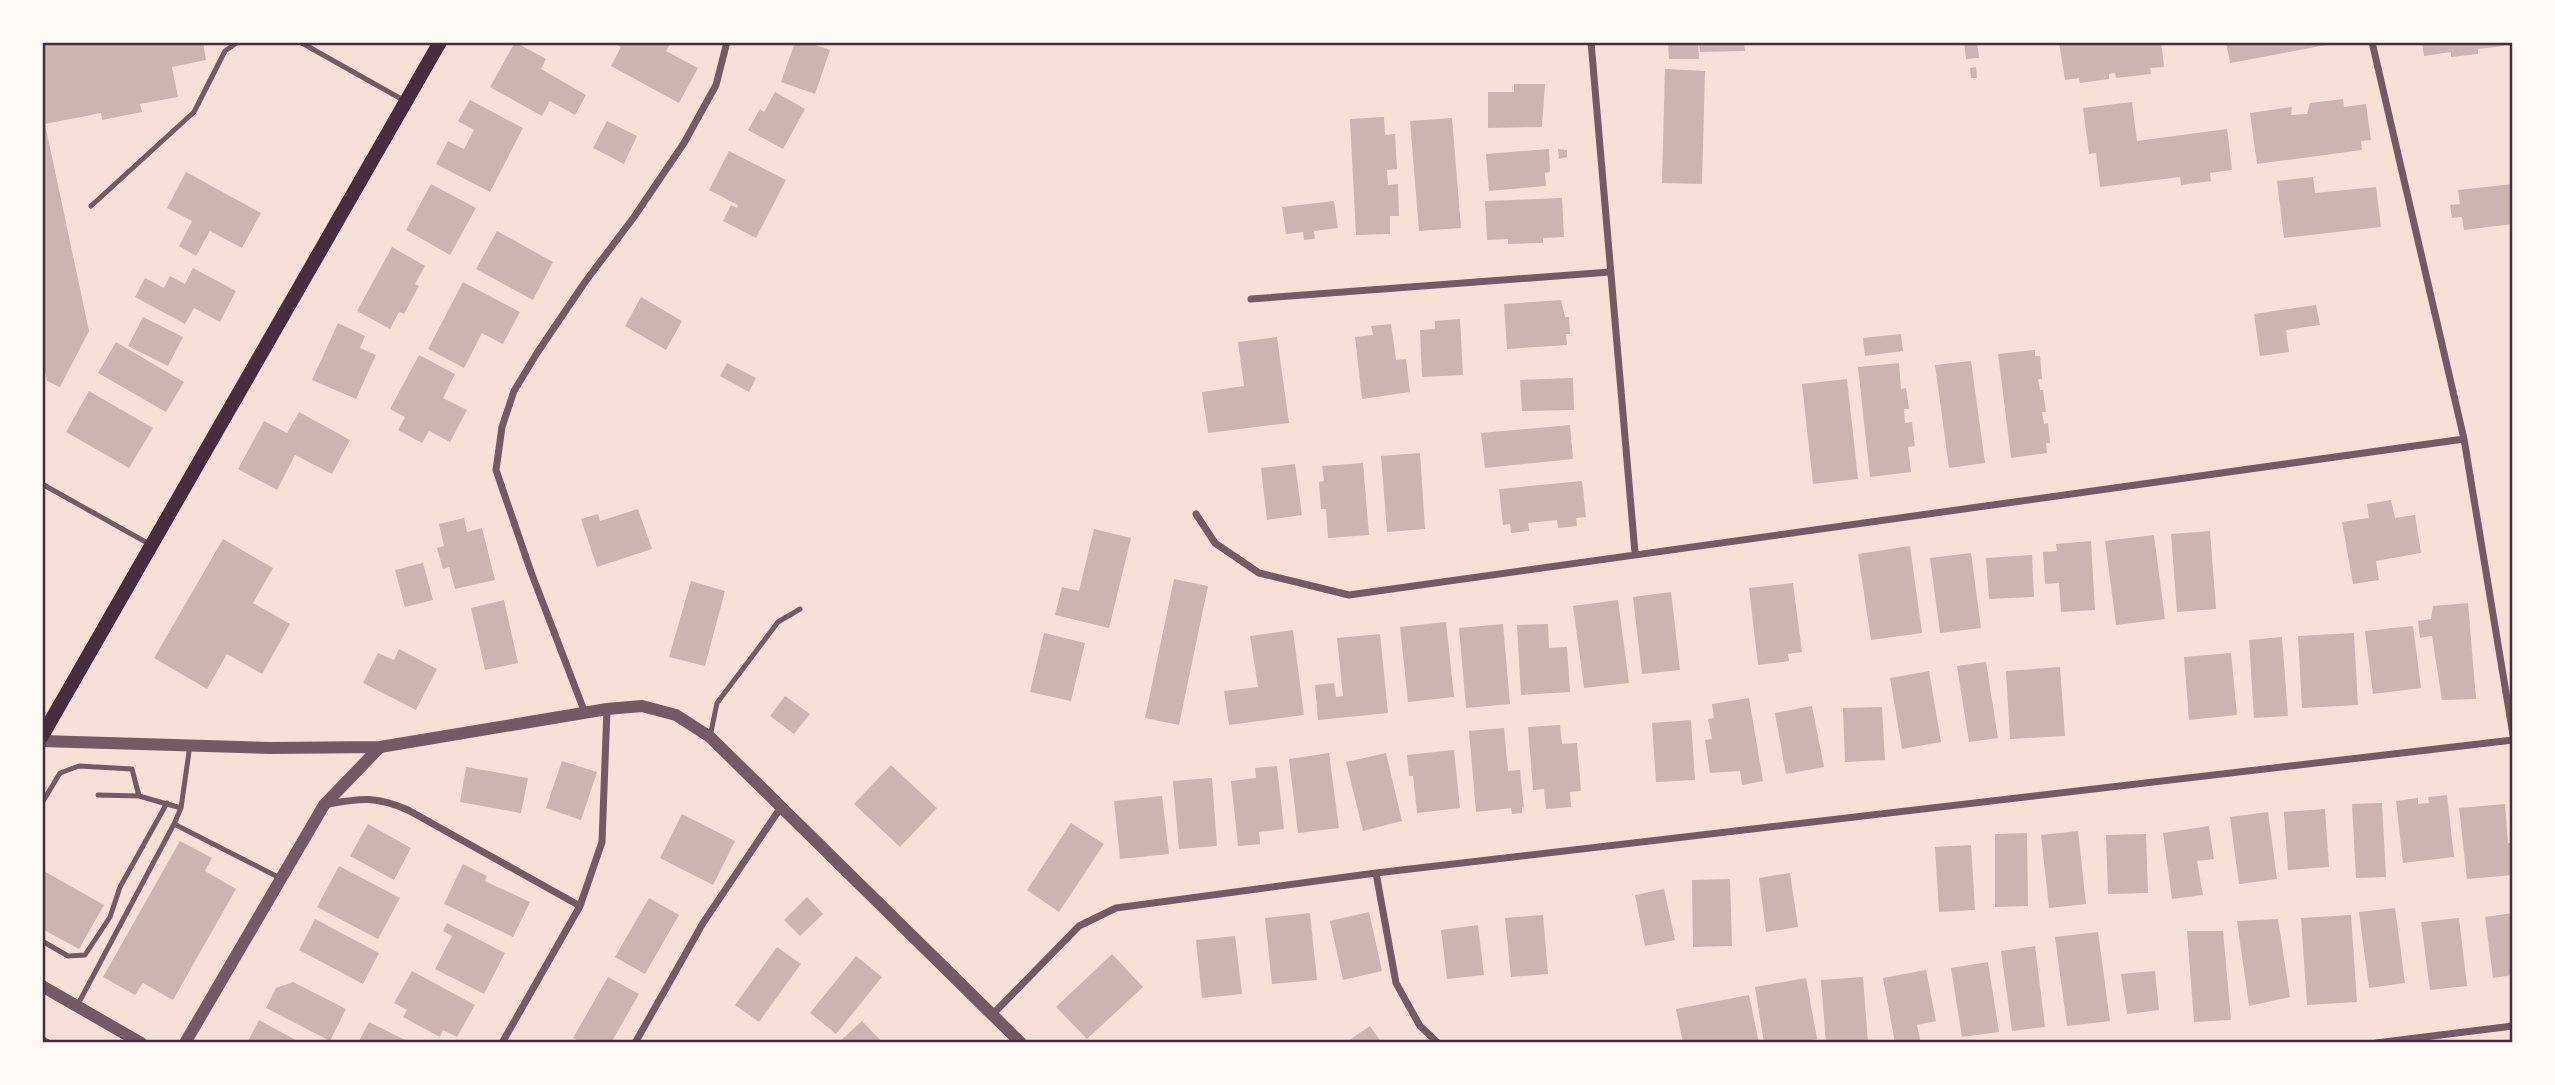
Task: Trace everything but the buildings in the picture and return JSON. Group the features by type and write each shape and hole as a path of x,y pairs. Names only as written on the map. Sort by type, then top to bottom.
{"main road":[{"path":"42,738 440,42"}],"street":[{"path":"585,713 531,572 496,470 502,427 514,391 537,354 684,143 716,85 727,42"},
{"path":"1591,42 1634,553"},
{"path":"992,1015 1079,926 1116,908 1376,873 2513,737 2463,439 2371,42"},
{"path":"1251,299 1611,272"},
{"path":"1196,514 1215,543 1259,573 1349,595 2463,439"},
{"path":"42,738 190,745 380,747 607,709 642,706 676,715 710,737 1021,1043"},
{"path":"502,1043 580,906 603,842 607,709"},
{"path":"185,1043 324,805 380,747"},
{"path":"324,805 355,799 383,800 408,810 580,906"},
{"path":"635,1043 703,923 781,807"},
{"path":"1376,873 1396,982 1420,1026 1438,1043"},
{"path":"42,986 141,1043"},
{"path":"2376,1043 2513,1026"}],"lane":[{"path":"91,206 194,112 225,51 238,42"},
{"path":"300,42 405,100"},
{"path":"42,484 151,545"},
{"path":"710,737 717,703 778,622 800,609"},
{"path":"77,1006 181,808 190,745"},
{"path":"42,803 60,773 79,766 132,769 139,796"},
{"path":"98,795 139,796 181,808"},
{"path":"42,941 68,956 85,955 110,916 120,887 167,803"},
{"path":"174,824 281,878"},
{"path":"42,1038 50,1043"}]}
